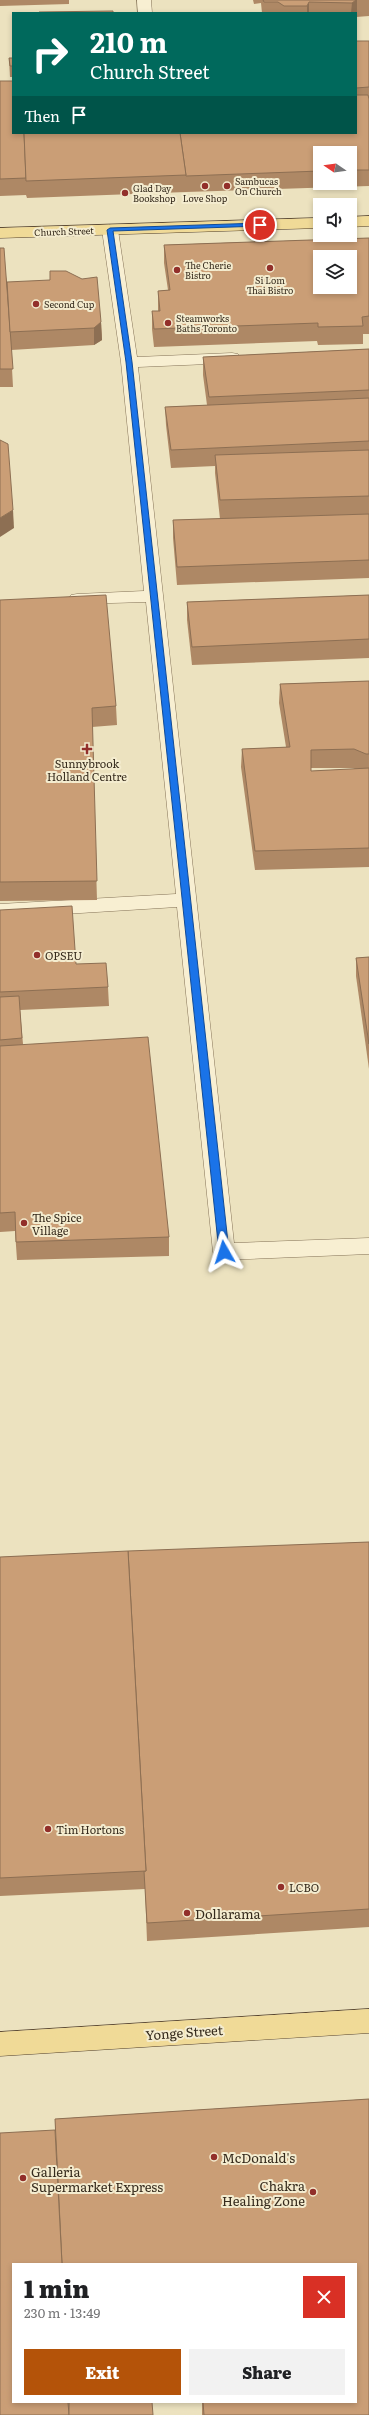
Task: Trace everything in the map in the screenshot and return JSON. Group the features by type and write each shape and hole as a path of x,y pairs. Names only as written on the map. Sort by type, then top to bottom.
{"main road":[{"path":"357,222 369,221"},
{"name":"Church Street","path":"0,234 313,223"},
{"name":"Yonge Street","path":"0,2044 369,2021"}],"lane":[{"path":"144,0 145,12"},
{"path":"110,230 129,362 224,1252 369,1246"},
{"path":"129,362 245,357"},
{"path":"62,599 154,596"},
{"path":"0,912 186,900"}],"building":[{"path":"263,0 356,0 352,3 309,2 307,6 284,6 278,2 264,2"},
{"path":"113,11 113,12 39,12"},
{"path":"357,41 369,41 369,87 357,88"},
{"path":"9,58 12,58 12,66 10,66"},
{"path":"0,81 12,81 12,134 24,134 26,178 0,179"},
{"path":"357,95 368,95 369,170 357,170 357,146 313,146 313,171 186,176 180,134 357,134"},
{"path":"24,134 180,134 186,175 26,181"},
{"path":"357,238 369,238 369,316 362,317 363,326 318,327 318,323 154,329 152,311 160,311 158,291 170,290 164,245 313,240 313,242 357,242"},
{"path":"0,248 4,248 13,369 0,369"},
{"path":"50,271 66,271 82,279 97,277 101,322 94,328 10,332 7,282 50,280"},
{"path":"369,349 369,390 209,397 203,357"},
{"path":"369,398 369,441 171,450 165,407"},
{"path":"0,440 8,444 13,510 0,518"},
{"path":"369,450 369,496 220,500 215,455"},
{"path":"369,514 369,560 177,567 173,520"},
{"path":"106,595 116,706 92,708 97,881 0,882 0,600"},
{"path":"369,595 369,639 192,647 187,602"},
{"path":"369,681 369,754 354,749 311,750 311,771 369,768 369,848 255,851 242,749 290,747 280,684"},
{"name":"OPSEU","path":"72,906 76,964 106,963 108,987 0,992 0,910"},
{"path":"369,957 369,1044 356,958"},
{"path":"19,996 22,1038 0,1040 0,997"},
{"path":"148,1037 169,1237 16,1242 15,1212 0,1213 0,1046"},
{"path":"369,1542 369,1909 147,1923 144,1871 146,1871 128,1551"},
{"path":"128,1551 146,1871 0,1878 0,1557"},
{"path":"369,2099 369,2415 204,2415 203,2403 357,2403 357,2263 62,2263 55,2119"},
{"path":"55,2130 62,2263 12,2263 12,2403 68,2403 69,2415 0,2415 0,2133"},
{"path":"69,2403 152,2403 153,2415 69,2415"}],"place":[{"name":"Love Shop","path":"205,186"},
{"name":"Sambucas On Church","path":"227,186"},
{"name":"Glad Day Bookshop","path":"125,193"},
{"name":"Si Lom Thai Bistro","path":"270,268"},
{"name":"The Cherie Bistro","path":"177,270"},
{"name":"Second Cup","path":"36,304"},
{"name":"Steamworks Baths Toronto","path":"168,323"},
{"name":"Sunnybrook Holland Centre","path":"87,749"},
{"name":"OPSEU","path":"37,955"},
{"name":"The Spice Village","path":"24,1223"},
{"name":"Tim Hortons","path":"48,1829"},
{"name":"LCBO","path":"281,1887"},
{"name":"Dollarama","path":"187,1913"},
{"name":"McDonald's","path":"214,2157"},
{"name":"Galleria Supermarket Express","path":"23,2178"},
{"name":"Chakra Healing Zone","path":"313,2192"}],"route":[{"path":"224,1252 129,362 110,230 260,225"}]}
